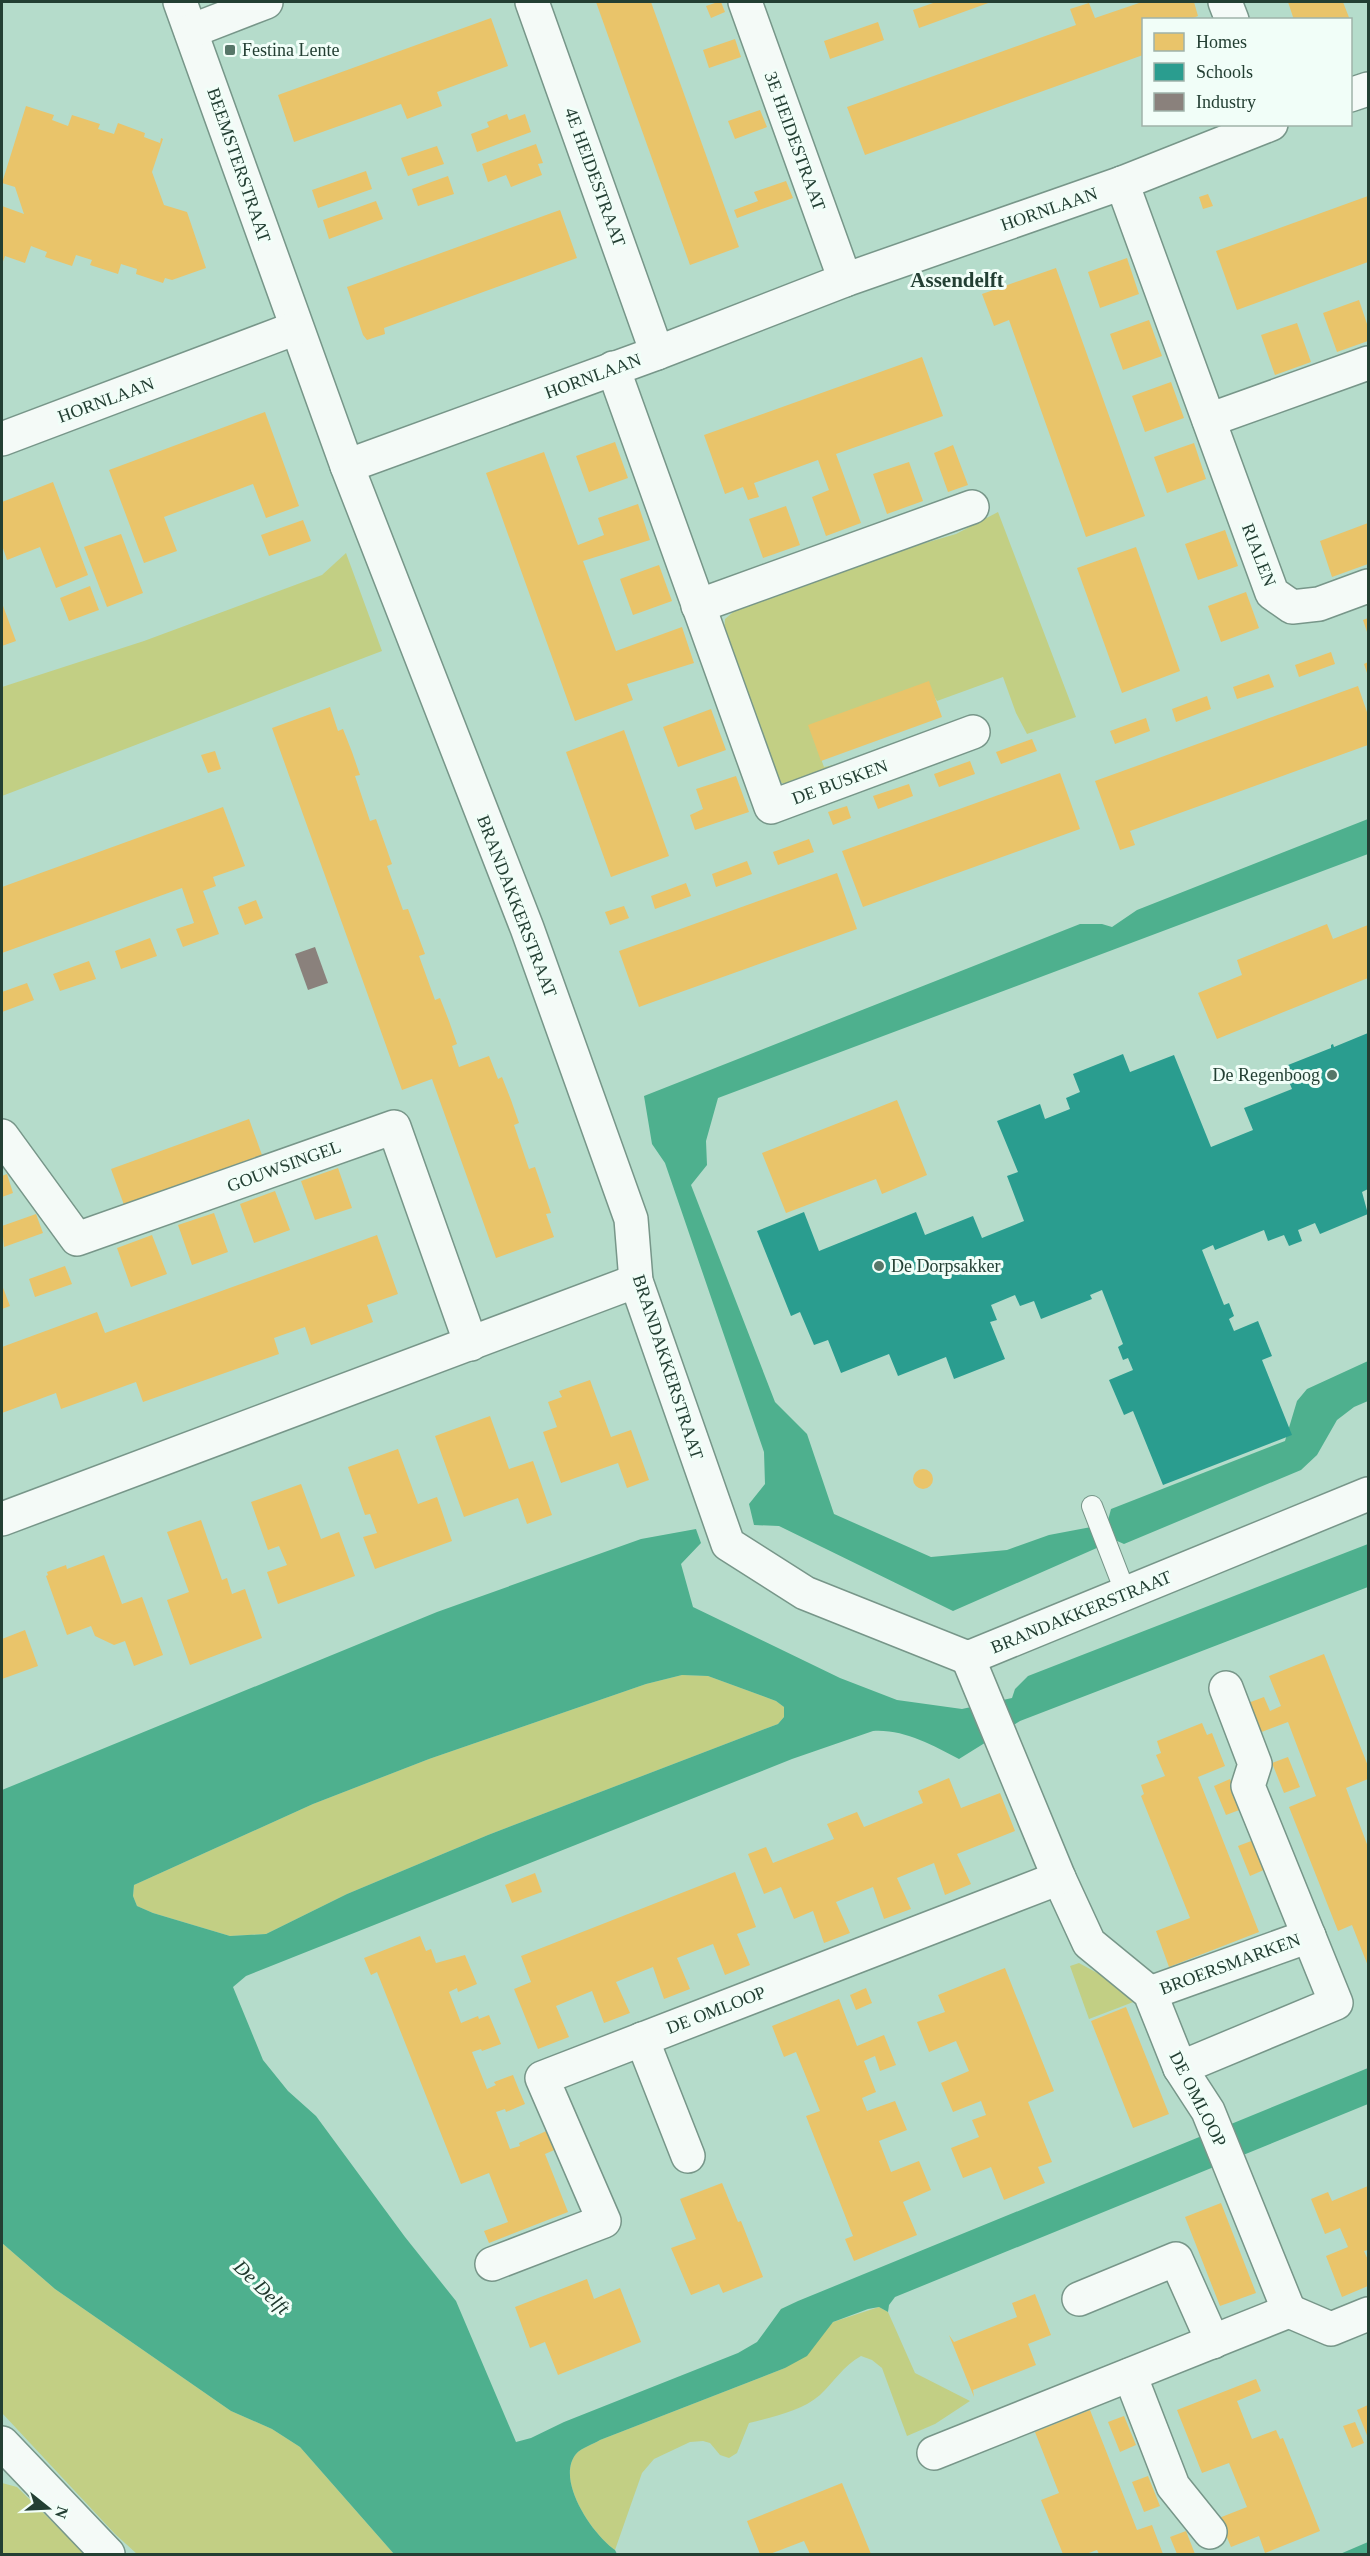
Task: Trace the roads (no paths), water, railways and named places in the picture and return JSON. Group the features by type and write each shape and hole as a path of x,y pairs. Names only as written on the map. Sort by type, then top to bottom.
{"street":[{"path":"186,16 266,2"},
{"name":"4E HEIDESTRAAT","path":"532,2 657,353"},
{"name":"3E HEIDESTRAAT","path":"745,2 845,280"},
{"path":"1225,2 1231,18"},
{"name":"BEEMSTERSTRAAT","path":"186,16 297,328"},
{"path":"1352,94 1368,89"},
{"name":"HORNLAAN","path":"347,466 657,353 845,280 1122,183 1267,126"},
{"name":"RIALEN","path":"1122,183 1272,593 1292,607 1319,604 1368,586"},
{"path":"297,328 347,466"},
{"name":"HORNLAAN","path":"2,438 297,328"},
{"path":"1209,420 1368,363"},
{"name":"DE BUSKEN","path":"613,368 771,807 973,732"},
{"name":"BRANDAKKERSTRAAT","path":"347,466 527,928 631,1219 636,1281 728,1544 805,1593 968,1658 1368,1494"},
{"path":"698,606 972,507"},
{"name":"GOUWSINGEL","path":"2,1136 77,1239 394,1126 471,1344"},
{"path":"2,1519 636,1281"},
{"name":"DE OMLOOP","path":"968,1658 1059,1878 1089,1943 1150,1993 1180,2068 1208,2111 1289,2311"},
{"name":"BROERSMARKEN","path":"1180,2068 1336,2003 1248,1786 1255,1764 1226,1688"},
{"name":"DE OMLOOP","path":"492,2264 604,2221 542,2078 1059,1878"},
{"name":"BROERSMARKEN","path":"1150,1993 1309,1936"},
{"name":"DE OMLOOP","path":"642,2039 688,2156"},
{"path":"1079,2299 1176,2259 1213,2342"},
{"path":"934,2453 1289,2311 1331,2329 1368,2314"},
{"path":"1130,2375 1173,2486 1210,2532"},
{"path":"2,2443 108,2554"}],"lane":[{"path":"1092,1506 1126,1594"}],"water":[{"path":"1368,819 1368,854 718,1098 706,1141 707,1165 691,1185 775,1402 807,1434 834,1514 931,1557 1007,1550 1049,1535 1107,1524 1111,1509 1285,1441 1297,1401 1307,1389 1368,1361 1368,1401 1354,1407 1337,1420 1317,1455 1301,1470 1124,1544 1115,1540 953,1611 779,1526 754,1525 749,1504 765,1484 764,1452 665,1163 652,1144 644,1096 1080,924 1102,924 1112,927 1137,910"},
{"name":"De Delft","path":"696,1529 701,1543 681,1564 693,1607 840,1678 897,1700 962,1709 1012,1698 1015,1689 1028,1676 1368,1544 1368,1587 1020,1721 959,1759 907,1735 873,1731 792,1759 246,1976 233,1987 263,2060 288,2091 316,2116 405,2237 456,2301 516,2442 531,2438 564,2422 738,2353 757,2342 781,2309 798,2301 1368,2068 1368,2104 895,2297 889,2305 888,2312 879,2307 868,2309 833,2322 807,2356 785,2368 600,2440 581,2450 576,2454 571,2465 570,2478 573,2492 587,2520 617,2554 394,2554 300,2447 272,2429 231,2411 55,2289 2,2243 2,1790 437,1612 641,1539","holes":["682,1675 708,1676 776,1701 784,1707 784,1717 778,1724 488,1835 347,1894 266,1934 230,1936 153,1913 137,1906 133,1896 134,1885 313,1804 429,1759 646,1684"]},
{"path":"1368,2542 1368,2554 1340,2554"}],"place":[{"name":"Festina Lente","path":"230,50"},
{"name":"De Regenboog","path":"1332,1075"},
{"name":"De Dorpsakker","path":"879,1266"}],"district":[{"name":"Assendelft","path":"957,280"}]}
